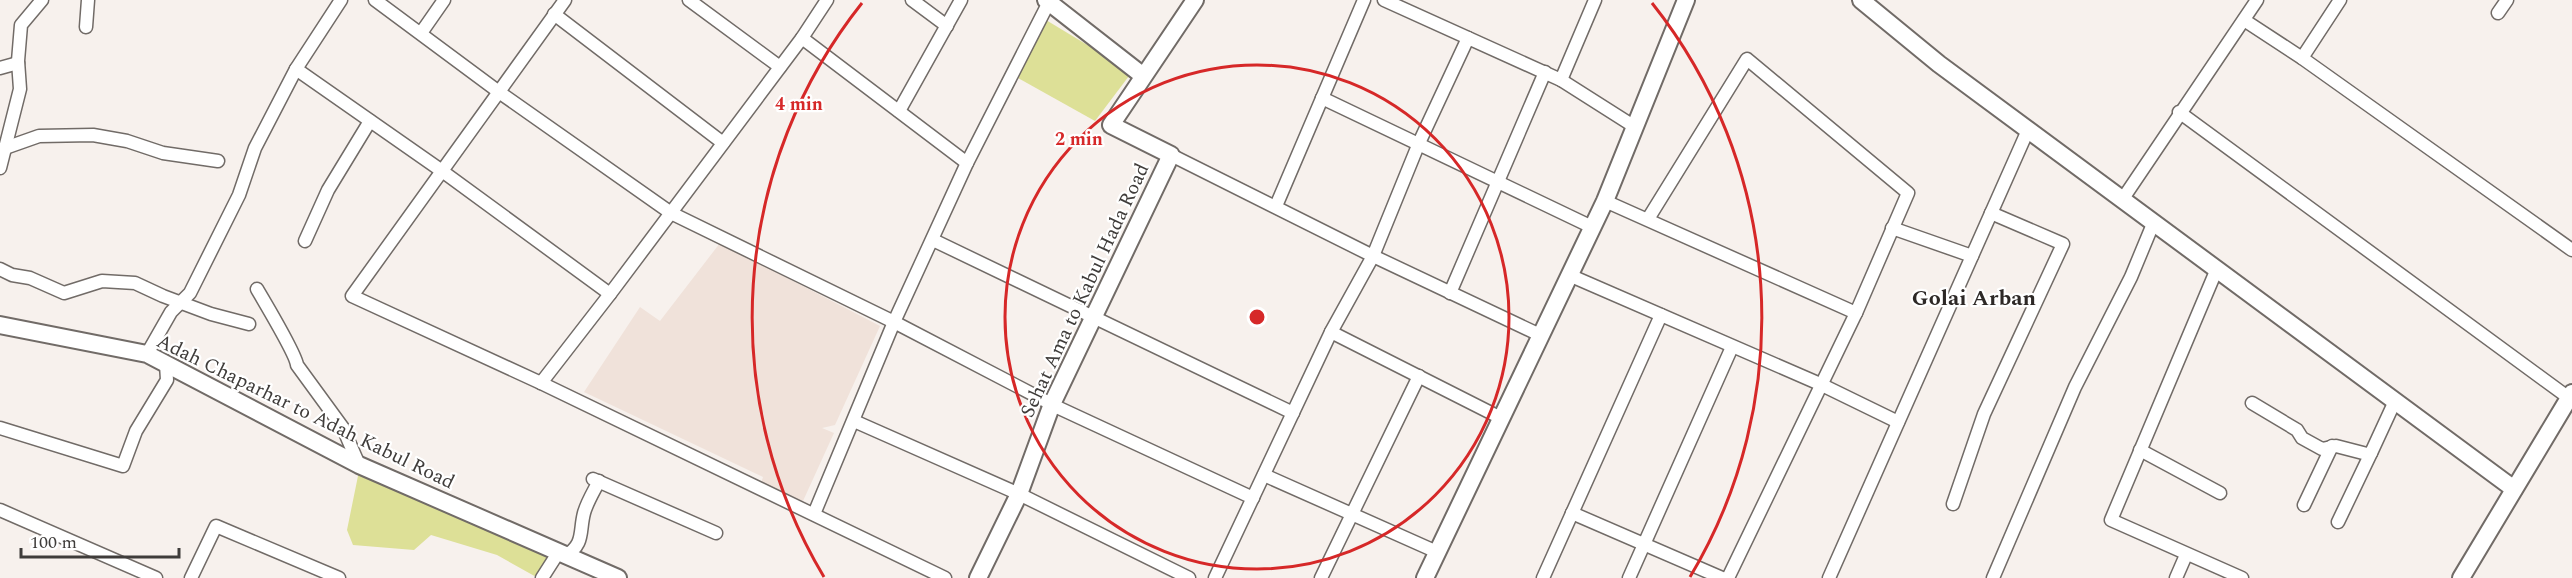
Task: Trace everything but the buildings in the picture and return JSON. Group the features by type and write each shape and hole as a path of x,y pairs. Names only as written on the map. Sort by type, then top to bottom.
{"main road":[{"name":"Sehat Ama to Kabul Hada Road","path":"978,578 1019,494 1052,404 1171,155 1111,125 1142,75 1195,0"},
{"path":"1425,578 1605,201 1686,0"},
{"path":"1861,0 1944,68 2514,489"},
{"path":"1048,1 1142,75"},
{"name":"Adah Chaparhar to Adah Kabul Road","path":"0,325 147,354 359,465 618,578"},
{"path":"2461,578 2570,395"}],"street":[{"path":"0,168 20,89 18,63 21,25 42,0"},
{"path":"86,27 88,0"},
{"path":"147,354 171,312 190,293 239,195 255,148 296,69 341,0"},
{"path":"375,0 499,92 671,213 894,322 1052,404 1253,498"},
{"path":"421,33 444,0"},
{"path":"565,0 352,296 541,383 945,578"},
{"path":"689,0 780,67"},
{"path":"541,383 802,38 827,0"},
{"path":"912,0 947,26"},
{"path":"899,111 961,0"},
{"path":"1276,206 1364,0"},
{"path":"1384,0 1545,72 1635,127"},
{"path":"2122,200 2179,112 2257,0"},
{"path":"2302,58 2340,0"},
{"path":"2498,13 2507,0"},
{"path":"814,514 894,322 967,164 1048,1"},
{"path":"1560,80 1594,1"},
{"path":"554,14 723,143"},
{"path":"2244,20 2302,58 2572,250"},
{"path":"802,38 967,164"},
{"path":"1215,578 1331,332 1373,256 1419,143 1468,38"},
{"path":"1648,219 1747,59 1908,193 1856,314 1820,384 1728,578"},
{"path":"0,68 18,63"},
{"path":"296,69 442,171 610,294"},
{"path":"1450,292 1545,72"},
{"path":"1323,98 1592,227"},
{"path":"2179,112 2570,395"},
{"path":"305,241 328,190 370,121"},
{"path":"1829,578 2028,130"},
{"path":"5,148 39,136 93,135 127,141 163,153 218,161"},
{"path":"1171,155 1373,256 1540,335"},
{"path":"1605,201 1856,314"},
{"path":"1953,504 1984,414 2063,244 1991,213"},
{"path":"1993,578 2075,387 2131,277 2153,224"},
{"path":"1892,228 1972,256"},
{"path":"933,240 1293,413"},
{"path":"0,269 12,276 30,278 64,293 102,281 135,283 211,314 249,324"},
{"path":"2216,271 2110,520 2242,578"},
{"path":"1569,275 1820,384 1898,422"},
{"path":"257,289 281,334 297,357 297,365 343,428 359,465"},
{"path":"1543,578 1661,315"},
{"path":"1331,332 1501,418"},
{"path":"1629,578 1732,347"},
{"path":"0,428 123,466 136,431 167,380 166,364"},
{"path":"1321,578 1419,376"},
{"path":"2338,522 2395,401"},
{"path":"2252,403 2322,449 2332,446 2371,453"},
{"path":"854,421 1019,494 1189,578"},
{"path":"2304,505 2332,446"},
{"path":"2140,450 2220,493"},
{"path":"1264,475 1437,552"},
{"path":"542,578 561,554 574,550 582,533 584,513 596,480 716,533"},
{"path":"0,510 156,578"},
{"path":"1572,513 1722,578"},
{"path":"191,578 216,526 339,578"},
{"path":"2176,578 2186,555"}],"shaded area":[{"path":"720,243 880,326 835,425 822,428 834,433 803,501 761,483 763,477 584,392 640,307 660,321"}],"green space":[{"path":"1046,20 1132,72 1095,121 1018,78"},
{"path":"359,471 550,557 538,578 497,555 431,535 414,550 353,545 347,530"}],"district":[{"name":"Golai Arban","path":"1974,297"}]}
